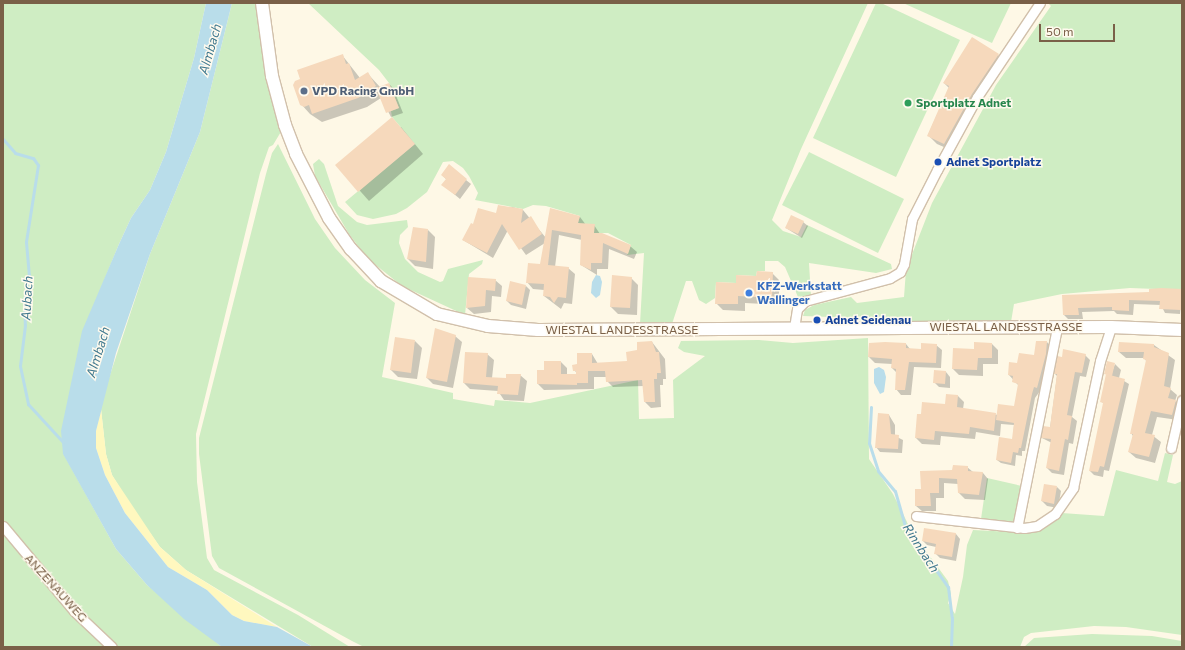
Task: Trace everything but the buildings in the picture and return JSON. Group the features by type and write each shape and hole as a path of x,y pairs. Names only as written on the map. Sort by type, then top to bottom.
{"main road":[{"name":"WIESTAL LANDESSTRASSE","path":"262,3 266,44 278,101 296,154 312,186 351,249 381,281 413,302 454,319 508,329 606,331 794,328 1057,327 1111,327 1182,330"}],"street":[{"path":"794,328 797,309 805,301 890,278 900,272 904,264 912,219 937,170 977,97 1040,3"},
{"path":"1017,528 1057,327"},
{"path":"916,516 1017,528 1042,523 1061,508 1070,496 1100,361 1111,327"},
{"path":"1171,448 1182,400"},
{"name":"ANZENAUWEG","path":"3,526 74,611 112,647"}],"green space":[{"path":"3,3 206,3 194,58 166,152 150,190 131,218 103,283 63,453 116,549 147,585 222,647 3,647"},
{"path":"232,3 262,3 285,125 273,145 269,147 260,173 196,434 197,482 207,558 214,570 298,615 350,647 313,647 186,570 160,547 131,506 112,475 106,454 101,409 106,387 150,254 200,132"},
{"path":"308,3 868,3 801,149 772,220 783,231 801,237 807,225 891,264 892,269 876,273 809,263 811,296 798,297 785,267 778,261 765,261 765,271 757,271 756,276 737,275 736,283 716,282 715,298 706,304 699,300 692,281 686,281 672,324 640,324 644,253 627,255 631,245 608,233 594,233 578,223 580,216 546,206 533,205 523,209 475,200 478,193 469,176 463,168 453,161 443,162 427,192 407,208 396,214 373,219 357,215 345,202 415,144 392,117 391,111 399,108 389,83 379,70"},
{"path":"876,3 881,3 960,40 896,177 813,138"},
{"path":"903,3 1011,3 992,43"},
{"path":"1048,3 1182,3 1182,290 1130,288 1062,294 1014,304 1011,322 861,322 858,318 803,316 805,310 814,305 851,297 857,303 904,297 906,270 932,203 996,85 1051,6"},
{"path":"278,144 315,219 335,248 365,280 395,303 382,377 453,393 453,399 494,406 495,400 530,403 638,380 639,419 674,418 673,380 705,356 684,352 678,348 681,341 759,340 793,343 868,338 869,459 893,494 912,532 948,581 951,594 948,603 955,614 963,577 967,545 973,530 1033,533 1042,530 1062,513 1104,516 1116,470 1158,481 1165,453 1173,455 1167,482 1175,484 1182,481 1182,635 1126,627 1094,626 1031,633 1024,637 1020,647 364,647 352,641 219,568 212,556 199,454 199,438 266,174 272,153"},
{"path":"809,152 904,199 878,253 782,205"},
{"path":"319,159 324,164 338,206 357,222 367,225 407,220 408,227 400,235 399,243 405,259 418,272 440,282 443,281 448,269 483,260 482,264 469,274 465,315 402,286 367,258 349,234 315,176 313,164"},
{"path":"987,478 1022,486 1015,522 981,519"},
{"path":"1092,634 1152,636 1182,641 1182,647 1024,647 1034,638"}],"sand":[{"path":"101,409 106,454 112,475 160,547 186,570 277,627 244,621 232,615 207,590 168,567 125,513 105,475 96,448 96,431"}],"water":[{"name":"Almbach","path":"206,3 232,3 200,132 150,254 116,353 96,431 96,448 105,475 125,513 168,567 207,590 232,615 244,621 277,627 313,647 222,647 184,619 147,585 116,549 63,454 61,431 82,331 131,218 150,190 166,152 194,58"},
{"path":"596,275 600,276 602,282 600,295 596,298 591,293 592,282"},
{"path":"879,367 884,370 886,377 884,392 880,394 874,383 874,369"}],"waterway":[{"name":"Aubach","path":"3,139 15,153 33,158 38,165 26,242 29,275 24,300 25,325 20,366 28,404 63,442"},
{"name":"Rinnbach","path":"871,407 869,443 878,471 895,491 905,526 948,587 952,618 951,647"}],"place":[{"name":"VPD Racing GmbH","path":"304,91"},
{"name":"Sportplatz Adnet","path":"908,103"},
{"name":"Adnet Sportplatz","path":"938,162"},
{"name":"KFZ-Werkstatt Wallinger","path":"749,293"},
{"name":"Adnet Seidenau","path":"817,320"}]}
